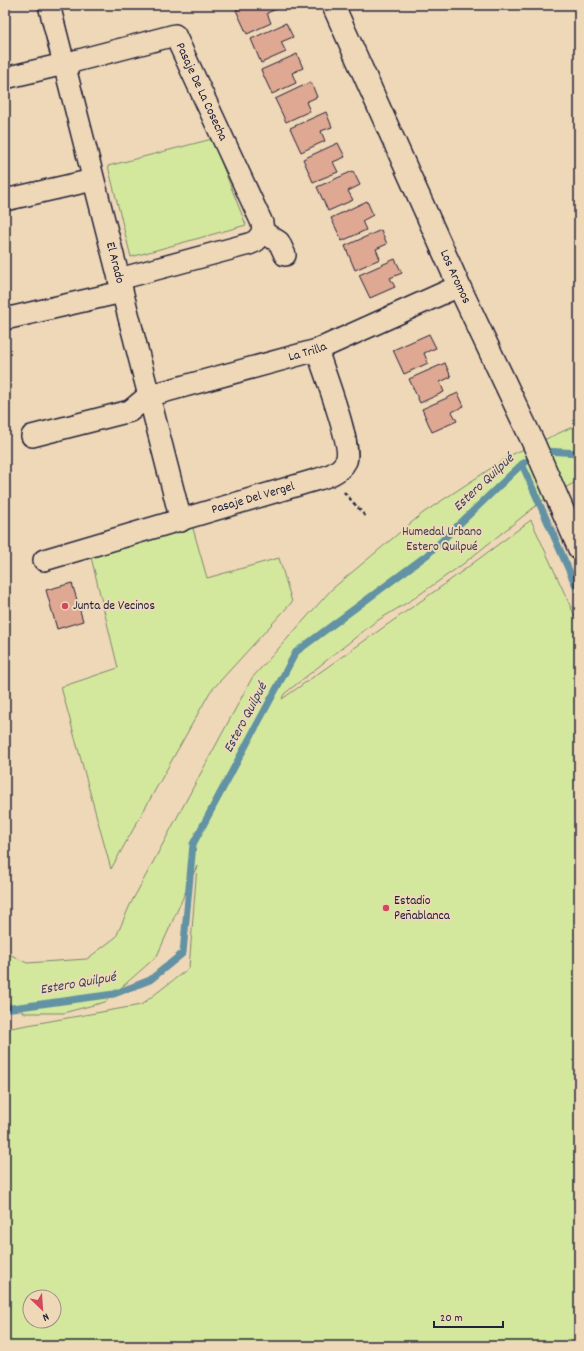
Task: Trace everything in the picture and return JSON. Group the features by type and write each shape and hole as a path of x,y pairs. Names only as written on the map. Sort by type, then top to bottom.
{"street":[{"name":"El Arado","path":"49,5 181,521"},
{"name":"Los Aromos","path":"333,5 459,286 533,442 576,540"},
{"name":"Pasaje De La Cosecha","path":"64,64 175,34 262,223 263,232"},
{"path":"5,78 64,64"},
{"path":"5,200 93,180"},
{"path":"5,319 120,285 249,244 256,241 263,232 279,242 285,255"},
{"name":"La Trilla","path":"148,396 317,350 459,286"},
{"name":"Pasaje Del Vergel","path":"44,560 181,521 330,475 339,469 346,460 346,441 317,350"},
{"path":"32,436 130,412 148,396"}],"path":[{"path":"330,475 366,517"}],"green space":[{"path":"212,139 246,225 131,257 108,166"},
{"name":"Estadio Peñablanca","path":"579,425 579,480 542,501 463,564 413,599 375,622 284,694 282,699 445,584 531,520 579,625 579,1346 5,1346 5,1029 141,1005 189,968 197,866 157,956 105,1002 63,1013 25,1013 5,1001 5,952 27,963 87,959 116,937 130,905 252,678 332,589 423,513 511,455"},
{"path":"192,525 207,578 279,558 292,602 210,692 111,869 61,687 118,668 91,557"}],"building":[{"path":"248,5 277,5 279,8 267,13 271,23 247,34 236,10"},
{"path":"286,23 293,37 281,42 286,52 261,63 251,39"},
{"path":"297,54 303,68 292,73 296,83 272,94 261,70"},
{"path":"311,82 317,97 306,102 310,111 286,122 275,99"},
{"path":"326,112 332,127 321,131 325,141 301,152 290,128"},
{"path":"338,143 345,157 333,162 338,172 313,182 303,159"},
{"path":"353,171 360,185 348,191 353,200 328,211 317,187"},
{"path":"367,201 373,215 362,221 366,230 342,241 331,218"},
{"path":"381,230 387,244 376,249 380,259 355,270 345,246"},
{"path":"395,259 402,273 390,278 395,287 370,298 359,275"},
{"path":"429,334 436,348 424,353 428,363 404,374 393,350"},
{"path":"445,363 451,377 440,382 444,392 420,403 409,379"},
{"path":"458,393 464,406 452,412 457,421 432,432 422,409"},
{"name":"Junta de Vecinos","path":"72,583 83,621 57,629 46,590"}],"waterway":[{"name":"Estero Quilpué","path":"5,1009 114,994 150,980 183,953 193,844 296,652 427,555 522,464 545,451 579,453"},
{"path":"522,464 579,593"}],"place":[{"name":"Junta de Vecinos","path":"65,606"},
{"name":"Estadio Peñablanca","path":"386,908"}],"park label":[{"name":"Humedal Urbano Estero Quilpué","path":"442,540"}]}
